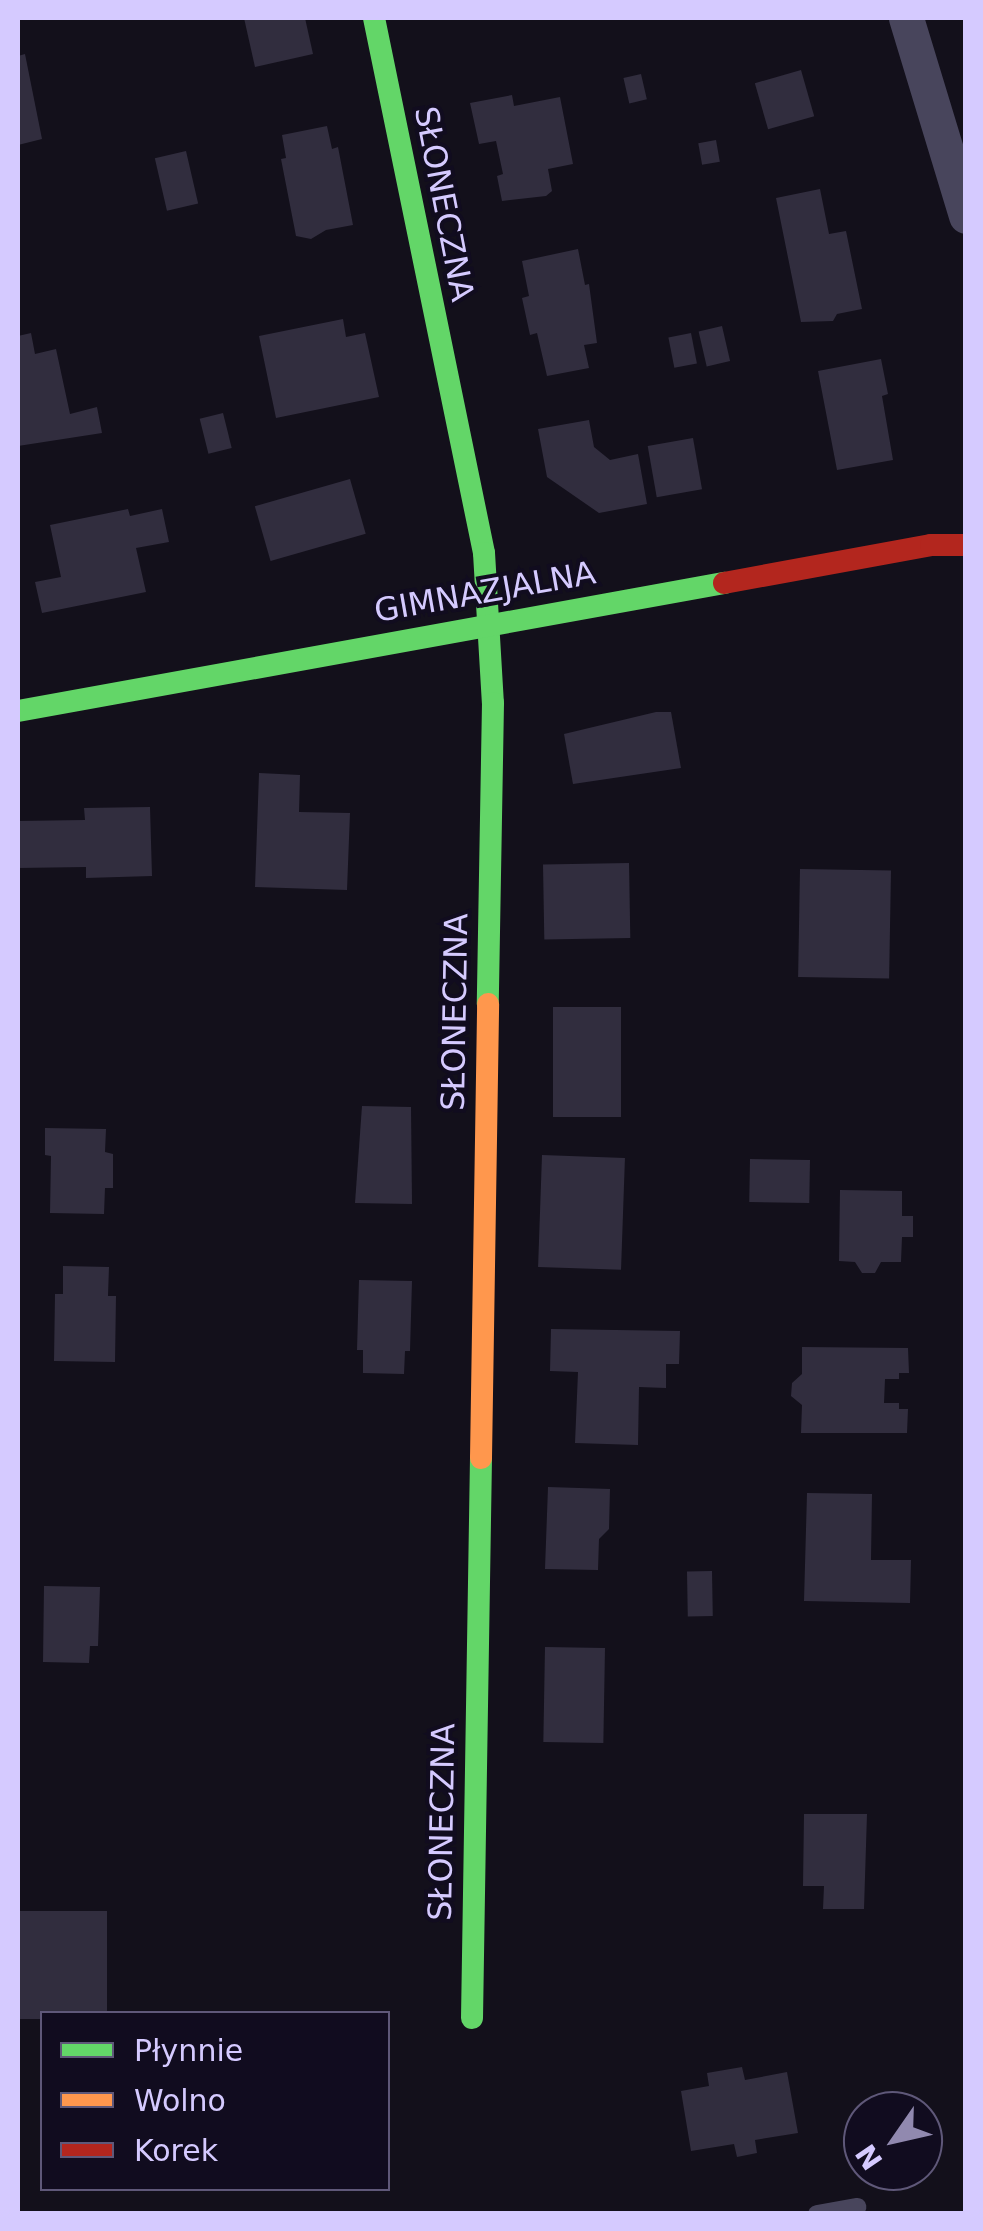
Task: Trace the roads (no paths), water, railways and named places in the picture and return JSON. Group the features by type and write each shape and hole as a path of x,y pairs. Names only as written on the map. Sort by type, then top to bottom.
{"street":[{"name":"SŁONECZNA","path":"374,18 484,553 493,703 472,2018"},
{"path":"906,18 966,216"},
{"name":"GIMNAZJALNA","path":"18,711 931,545 966,545"}],"lane":[{"path":"817,2214 857,2207"}]}
